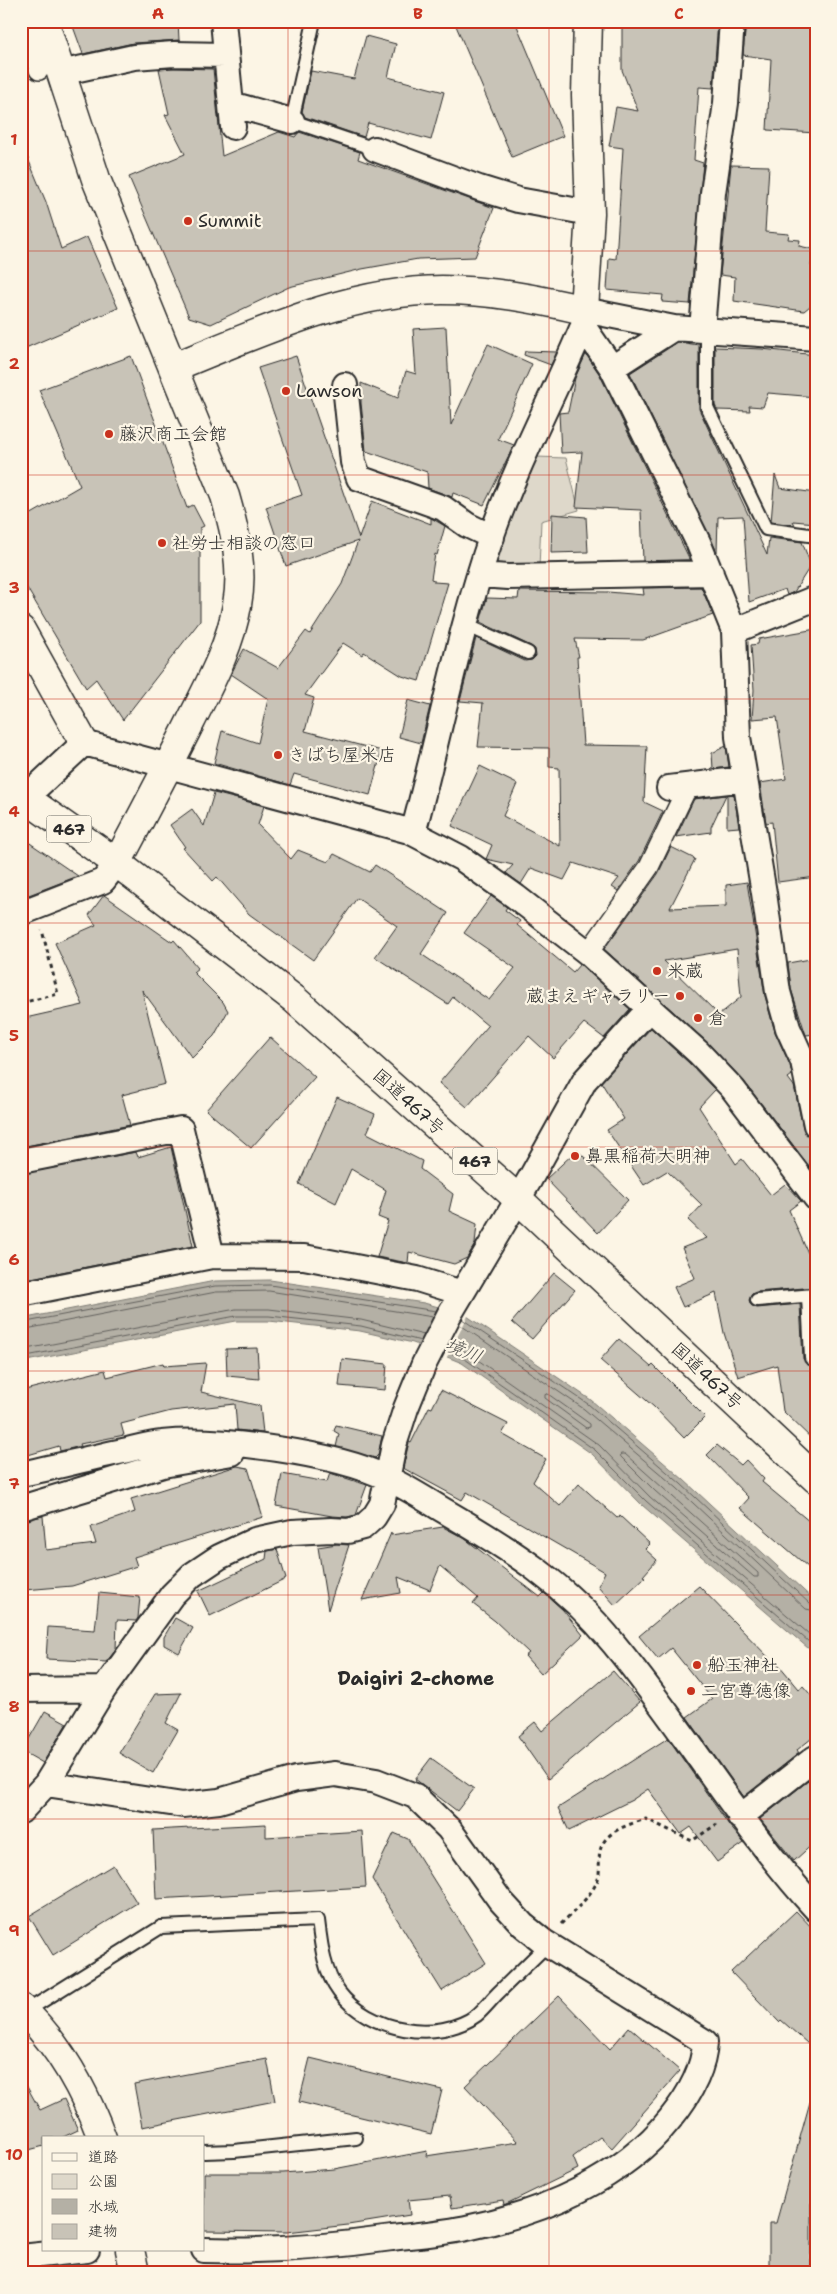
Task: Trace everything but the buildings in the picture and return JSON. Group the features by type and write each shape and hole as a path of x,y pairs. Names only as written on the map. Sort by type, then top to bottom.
{"main road":[{"path":"44,21 50,72 174,367 225,496 235,532 239,573 238,604 228,644 117,864"},
{"path":"174,367 300,316 346,302 394,294 442,290 489,292 536,299 583,318 590,213 586,95 588,21"},
{"path":"21,630 84,743"},
{"name":"国道467号","path":"23,796 117,864 294,999 518,1199 816,1479"},
{"path":"23,2010 55,2047 69,2067 81,2088 101,2136"},
{"path":"130,2252 134,2273"}],"street":[{"path":"22,21 50,72 134,57 174,54 225,55"},
{"path":"222,21 234,128"},
{"path":"705,330 713,193 726,103 732,21"},
{"path":"231,104 292,121"},
{"path":"375,149 502,195 590,213"},
{"path":"583,318 674,328 816,338"},
{"path":"583,318 612,368 698,542 734,631 738,737 764,893 778,992 788,1028 803,1061 816,1125"},
{"path":"413,832 456,655 492,537 504,503 583,318"},
{"path":"612,368 674,328"},
{"path":"345,385 354,462 359,478 443,508 467,525 492,537"},
{"path":"480,575 508,577 711,573"},
{"path":"734,631 816,598"},
{"path":"23,796 84,743 319,805 413,832 462,858 588,953 699,1053 733,1090 814,1187"},
{"path":"588,953 649,867 678,787 745,779"},
{"path":"29,910 103,881 117,864"},
{"path":"21,1811 46,1784 104,1689 172,1595 192,1575 219,1557 255,1540 292,1532 348,1531 363,1527 374,1517 382,1504 386,1477 397,1436 424,1364 462,1293 585,1080 650,1008"},
{"path":"21,1161 181,1129 212,1256"},
{"path":"21,1294 212,1256 304,1257 417,1279 462,1293"},
{"path":"21,1474 162,1443 205,1442 258,1448 340,1462 386,1477 501,1544 545,1574 567,1594 613,1642 642,1679 738,1814 775,1862 816,1910"},
{"path":"21,1508 163,1465 258,1448"},
{"path":"21,1690 104,1689"},
{"path":"738,1814 815,1758"},
{"path":"46,1784 184,1805 219,1801 296,1779 335,1774 376,1781 414,1796 449,1829 500,1900 523,1925 545,1944 705,2042 704,2058 685,2101 656,2136 617,2167 571,2194 519,2215 470,2228 321,2248 241,2251 205,2250"},
{"path":"21,2256 65,2252"}],"lane":[{"path":"314,21 292,121 375,149"},
{"path":"705,330 707,407 766,529 816,536"},
{"path":"466,624 528,653"},
{"path":"757,1300 812,1296 811,1358"},
{"path":"23,2010 161,1927 318,1920 321,1948 328,1971 339,1992 360,2012 387,2025 418,2031 450,2027 476,2015 545,1944"},
{"path":"205,2152 234,2151 356,2138"}],"path":[{"path":"21,1003 58,994 29,910"},
{"path":"545,1944 591,1893 598,1879 600,1850 606,1840 622,1826 646,1819 692,1841 738,1814"}],"green space":[{"path":"536,457 566,458 579,510 541,521 539,568 494,568 508,520"}],"water":[{"name":"境川","path":"270,1280 424,1303 464,1314 591,1400 684,1480 816,1602 816,1655 642,1505 592,1454 462,1363 413,1343 360,1331 269,1321 236,1321 21,1362 21,1319 215,1281"}],"pier":[{"path":"441,1305 469,1314 446,1359 419,1348"}],"place":[{"name":"Summit","path":"188,221"},
{"name":"Lawson","path":"286,391"},
{"name":"藤沢商工会館","path":"109,434"},
{"name":"社労士相談の窓口","path":"162,543"},
{"name":"きばち屋米店","path":"278,755"},
{"name":"米蔵","path":"657,971"},
{"name":"蔵まえギャラリー","path":"680,996"},
{"name":"倉","path":"698,1018"},
{"name":"鼻黒稲荷大明神","path":"575,1156"},
{"name":"船玉神社","path":"697,1665"},
{"name":"二宮尊徳像","path":"691,1691"}],"district":[{"name":"Daigiri 2-chome","path":"416,1678"}]}
